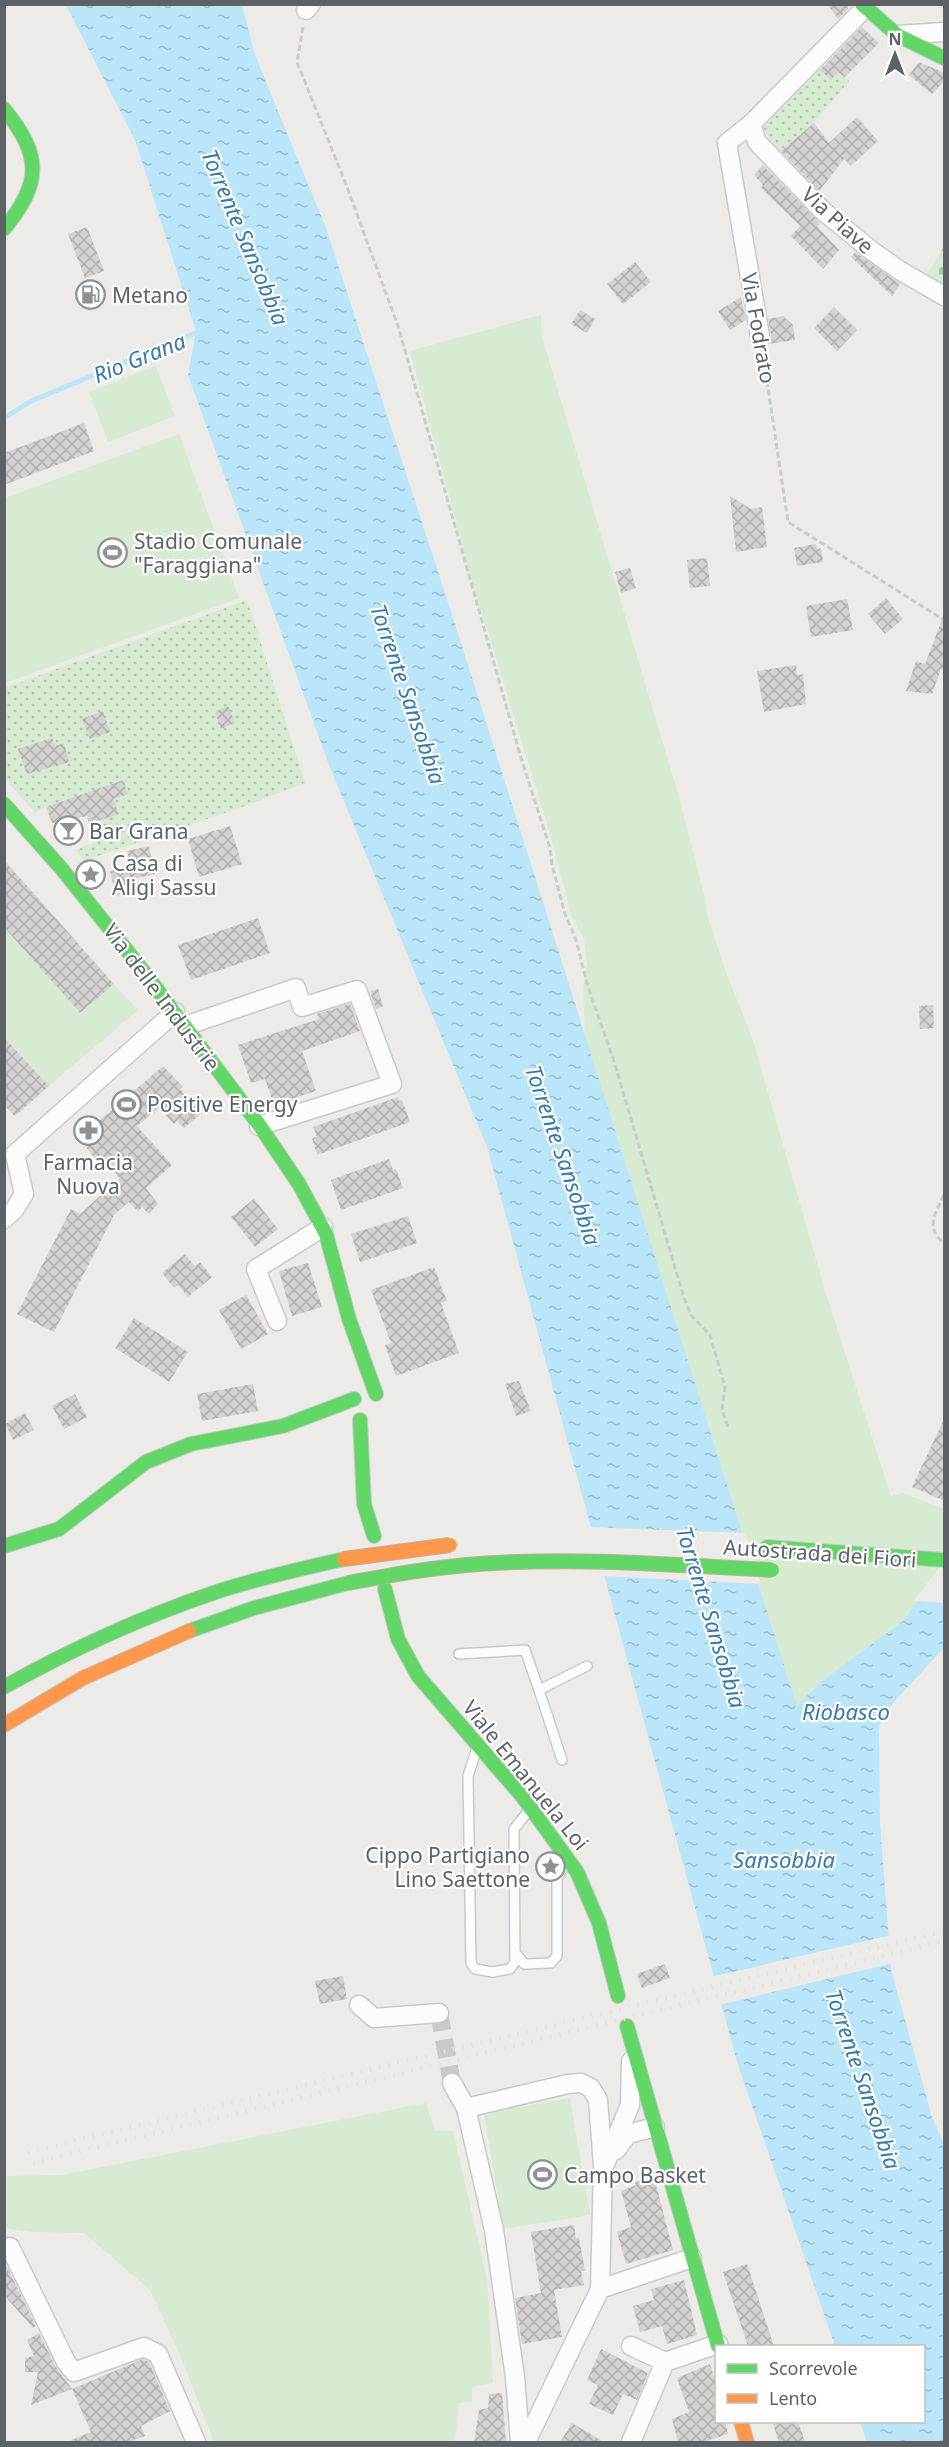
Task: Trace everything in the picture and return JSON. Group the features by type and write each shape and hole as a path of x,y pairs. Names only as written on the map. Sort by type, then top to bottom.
{"main road":[{"path":"863,6 897,35 945,58"},
{"path":"4,109 30,147 36,174 14,219 4,229"},
{"name":"Via delle Industrie","path":"4,804 49,852 180,1019 286,1163 323,1227 354,1335 357,1361 355,1397 352,1408 358,1419"},
{"name":"Via delle Industrie","path":"354,1335 361,1347 382,1407"},
{"path":"282,1426 366,1391 376,1394"},
{"path":"4,1546 59,1529 146,1462 191,1444 282,1426 358,1419 375,1425 372,1530 364,1504 358,1419"},
{"path":"4,1687 112,1632 191,1601 275,1575 344,1559 460,1544"},
{"name":"Autostrada dei Fiori","path":"755,1547 945,1560"},
{"name":"Autostrada dei Fiori","path":"4,1725 29,1708 155,1644 225,1617 348,1583 426,1569 532,1562 661,1564 783,1571"},
{"name":"Viale Emanuela Loi","path":"385,1589 397,1636 411,1666 440,1704 531,1808 568,1857 588,1893 602,1927 618,1995"},
{"path":"627,2026 718,2345"},
{"path":"742,2423 747,2442"}],"street":[{"name":"Via Fodrato","path":"760,336 727,143 751,124 863,6"},
{"path":"897,35 945,32"},
{"name":"Via Piave","path":"751,124 757,142 822,210 899,270 945,296"},
{"path":"4,1219 14,1210 24,1194 10,1150 180,1019 296,987 302,1007 357,990 392,1084 259,1126"},
{"path":"277,1321 256,1269 323,1227"},
{"path":"358,2005 374,2018 439,2013"},
{"path":"603,2166 630,2105 632,2045"},
{"path":"452,2083 466,2108 494,2229 515,2378 520,2442"},
{"path":"466,2108 581,2083 591,2088 598,2100 603,2166 600,2289 526,2442"},
{"path":"621,2126 653,2120"},
{"path":"603,2166 628,2134 653,2120"},
{"path":"10,2247 66,2362 74,2372 144,2347 158,2354 196,2442"},
{"path":"600,2289 692,2258"},
{"path":"631,2346 665,2362 715,2346"},
{"path":"631,2442 665,2362"}],"lane":[{"path":"459,1654 525,1650 562,1760"},
{"path":"539,1690 587,1666"},
{"path":"478,1745 468,1776 471,1963 475,1969 493,1972 510,1969 515,1962 514,1829 531,1808"},
{"path":"515,1952 524,1964 551,1963 557,1956 558,1879 568,1857"}],"path":[{"path":"309,7 297,62 347,187 398,326 467,573 550,848 552,865 565,914 576,940 588,987 613,1058 684,1298 691,1315 710,1335 725,1387 722,1410 728,1427"},
{"name":"Via Fodrato","path":"760,336 788,522 945,620"},
{"path":"945,1195 932,1227 936,1237 945,1243"}],"green space":[{"path":"816,66 831,79 838,72 849,81 814,123 778,153 760,122"},
{"path":"944,246 944,286 924,279"},
{"path":"541,315 542,337 679,797 705,898 706,911 725,970 752,1037 826,1294 891,1496 903,1493 944,1509 944,1559 913,1608 903,1621 822,1681 797,1706 585,1036 583,988 587,962 584,939 571,914 549,830 471,578 410,351"},
{"path":"156,366 175,416 108,442 89,392"},
{"name":"Stadio Comunale \"Faraggiana\"","path":"179,434 239,598 5,683 5,498"},
{"path":"247,600 305,783 245,806 83,861 76,850 94,842 89,824 118,814 113,799 123,780 35,813 5,779 4,688"},
{"path":"5,927 80,1013 114,984 138,1010 49,1086 5,1037"},
{"path":"570,2098 590,2215 503,2229 484,2113"},
{"path":"426,2103 435,2131 453,2131 487,2279 493,2383 472,2387 472,2402 459,2403 455,2442 214,2442 180,2355 150,2290 84,2233 8,2229 5,2222 5,2176 62,2175"}],"water":[{"name":"Sansobbia","path":"66,5 242,5 255,55 326,228 456,627 797,1706 822,1681 903,1621 944,1565 944,1648 893,1703 879,1726 880,1822 891,1970 932,2117 944,2144 944,2442 867,2442 860,2423 925,2423 925,2345 835,2345 738,2065 487,1147 329,765 188,375 196,331 135,140"}],"pier":[{"path":"588,1527 745,1533 761,1584 601,1576"},
{"path":"944,1562 944,1603 914,1601 942,1563"},
{"path":"891,1935 893,1963 719,2005 711,1977"}],"building":[{"path":"827,4 847,4 848,9 838,19"},
{"path":"862,27 879,43 845,77 838,72 831,80 820,70"},
{"path":"919,62 945,73 945,80 932,94 909,75"},
{"path":"857,117 878,141 851,166 844,159 819,191 781,151 814,123 829,143"},
{"path":"763,165 820,223 817,226 839,250 823,269 791,236 800,226 761,188 763,185 754,175"},
{"path":"87,227 104,271 85,278 68,234"},
{"path":"855,252 900,284 892,296 851,257"},
{"path":"635,262 651,282 623,304 607,284"},
{"path":"741,297 746,320 730,330 718,311"},
{"path":"834,307 857,330 837,351 814,328"},
{"path":"580,310 595,319 587,333 571,324"},
{"path":"783,316 793,325 795,340 768,344 771,335 768,319"},
{"path":"84,423 94,451 4,485 4,453"},
{"path":"730,496 751,509 762,507 767,547 736,552"},
{"path":"816,544 817,549 821,548 823,562 797,566 794,548"},
{"path":"707,558 710,586 690,588 687,560"},
{"path":"630,568 636,588 621,593 615,572"},
{"path":"886,598 903,619 885,634 868,614"},
{"path":"847,599 853,630 811,637 806,606"},
{"path":"943,617 945,670 941,669 932,694 906,691 916,661 925,664"},
{"path":"796,665 797,675 803,674 806,704 764,712 757,671"},
{"path":"228,706 235,723 221,729 215,712"},
{"path":"103,711 110,732 90,739 82,719"},
{"path":"52,738 55,746 64,743 69,762 27,774 18,749"},
{"path":"123,780 128,794 113,799 119,814 89,824 87,816 52,823 46,807"},
{"path":"230,826 242,864 199,877 188,839"},
{"path":"149,846 155,874 128,880 130,893 116,896 110,871 130,866 127,851"},
{"path":"4,860 114,984 80,1013 4,927"},
{"path":"258,918 270,953 191,980 178,945"},
{"path":"378,989 383,1006 376,1009 370,991"},
{"path":"350,1004 360,1031 302,1051 316,1091 274,1105 265,1079 251,1083 238,1045 319,1019 317,1014"},
{"path":"933,1005 934,1028 920,1029 919,1006"},
{"path":"4,1037 49,1086 15,1116 4,1105"},
{"path":"163,1066 183,1087 180,1089 202,1113 184,1128 177,1121 174,1124 159,1108 137,1126 172,1165 146,1188 158,1204 149,1214 142,1207 138,1211 129,1202 114,1215 54,1332 17,1314 71,1209 80,1214 120,1178 100,1159 97,1161 79,1138"},
{"path":"398,1097 399,1101 402,1100 410,1122 317,1155 312,1138 317,1137 313,1127"},
{"path":"389,1159 393,1170 396,1169 403,1188 341,1210 331,1180"},
{"path":"254,1199 278,1229 255,1247 231,1217"},
{"path":"408,1216 417,1243 360,1262 351,1234"},
{"path":"185,1254 195,1266 200,1262 212,1277 188,1297 178,1285 174,1288 162,1273"},
{"path":"308,1263 322,1307 292,1316 279,1271"},
{"path":"434,1267 447,1301 441,1303 459,1353 396,1376 385,1345 391,1343 371,1290"},
{"path":"246,1295 268,1334 241,1349 219,1310"},
{"path":"134,1318 188,1352 169,1382 115,1348"},
{"path":"519,1381 531,1411 516,1416 505,1384"},
{"path":"253,1384 258,1411 202,1421 197,1394"},
{"path":"75,1394 87,1417 64,1429 52,1406"},
{"path":"25,1413 34,1430 13,1440 5,1424"},
{"path":"945,1417 945,1501 912,1487"},
{"path":"665,1964 670,1978 642,1988 637,1974"},
{"path":"343,1976 347,1999 320,2004 315,1981"},
{"path":"654,2177 673,2250 626,2264 617,2232 631,2227 621,2191 636,2185 635,2182"},
{"path":"574,2225 576,2238 579,2238 585,2271 581,2271 584,2285 554,2290 562,2337 522,2344 515,2298 541,2293 531,2232"},
{"path":"4,2261 36,2326 33,2328 4,2295"},
{"path":"747,2264 774,2345 748,2345 723,2272"},
{"path":"684,2280 697,2335 667,2344 662,2326 640,2332 633,2306 654,2300 651,2289"},
{"path":"39,2333 56,2367 72,2389 31,2405 38,2372 25,2372 25,2358 34,2356 27,2340"},
{"path":"601,2349 648,2373 637,2400 623,2394 613,2415 589,2404 598,2385 587,2380"},
{"path":"143,2359 149,2362 170,2411 141,2426 145,2436 129,2442 66,2442 91,2432 72,2389"},
{"path":"710,2364 715,2380 715,2423 725,2423 728,2434 704,2442 678,2442 672,2419 689,2412 677,2378"},
{"path":"502,2393 506,2442 474,2442 479,2410 488,2408 489,2394"},
{"path":"572,2423 604,2442 560,2442"},
{"path":"773,2423 799,2423 805,2442 779,2442"}],"waterway":[{"name":"Rio Grana","path":"4,418 31,401 203,330"}],"tunnel":[{"path":"439,2013 452,2083"}],"railway":[{"path":"28,2152 944,1931"},
{"path":"33,2163 944,1941"}],"traffic: fast":[{"path":"862,4 897,35 944,58"},
{"path":"4,109 25,141 31,155 32,169 31,183 25,197 4,229"},
{"path":"4,804 61,868 141,968 260,1126 299,1184 326,1234 349,1319 376,1394"},
{"path":"4,1546 59,1529 146,1462 191,1444 283,1426 354,1399"},
{"path":"360,1420 364,1504 374,1536"},
{"path":"767,1547 944,1560"},
{"path":"4,1687 55,1660 161,1612 248,1582 344,1559"},
{"path":"348,1583 446,1567 516,1562 626,1562 772,1570"},
{"path":"189,1631 254,1608 348,1583"},
{"path":"385,1589 398,1639 418,1676 522,1796 577,1872 599,1923 618,1996"},
{"path":"627,2026 718,2345"}],"traffic: slow":[{"path":"344,1559 450,1545"},
{"path":"4,1725 83,1678 189,1631"},
{"path":"741,2423 747,2442"}],"place":[{"name":"Metano","path":"91,295"},
{"name":"Stadio Comunale \"Faraggiana\"","path":"113,553"},
{"name":"Bar Grana","path":"68,831"},
{"name":"Casa di Aligi Sassu","path":"91,875"},
{"name":"Positive Energy","path":"126,1104"},
{"name":"Farmacia Nuova","path":"88,1131"},
{"name":"Cippo Partigiano Lino Saettone","path":"551,1867"},
{"name":"Campo Basket","path":"543,2175"}],"water label":[{"name":"Torrente Sansobbia","path":"246,237"},
{"name":"Torrente Sansobbia","path":"409,694"},
{"name":"Torrente Sansobbia","path":"564,1155"},
{"name":"Torrente Sansobbia","path":"712,1617"},
{"name":"Riobasco","path":"846,1711"},
{"name":"Torrente Sansobbia","path":"864,2079"}]}
